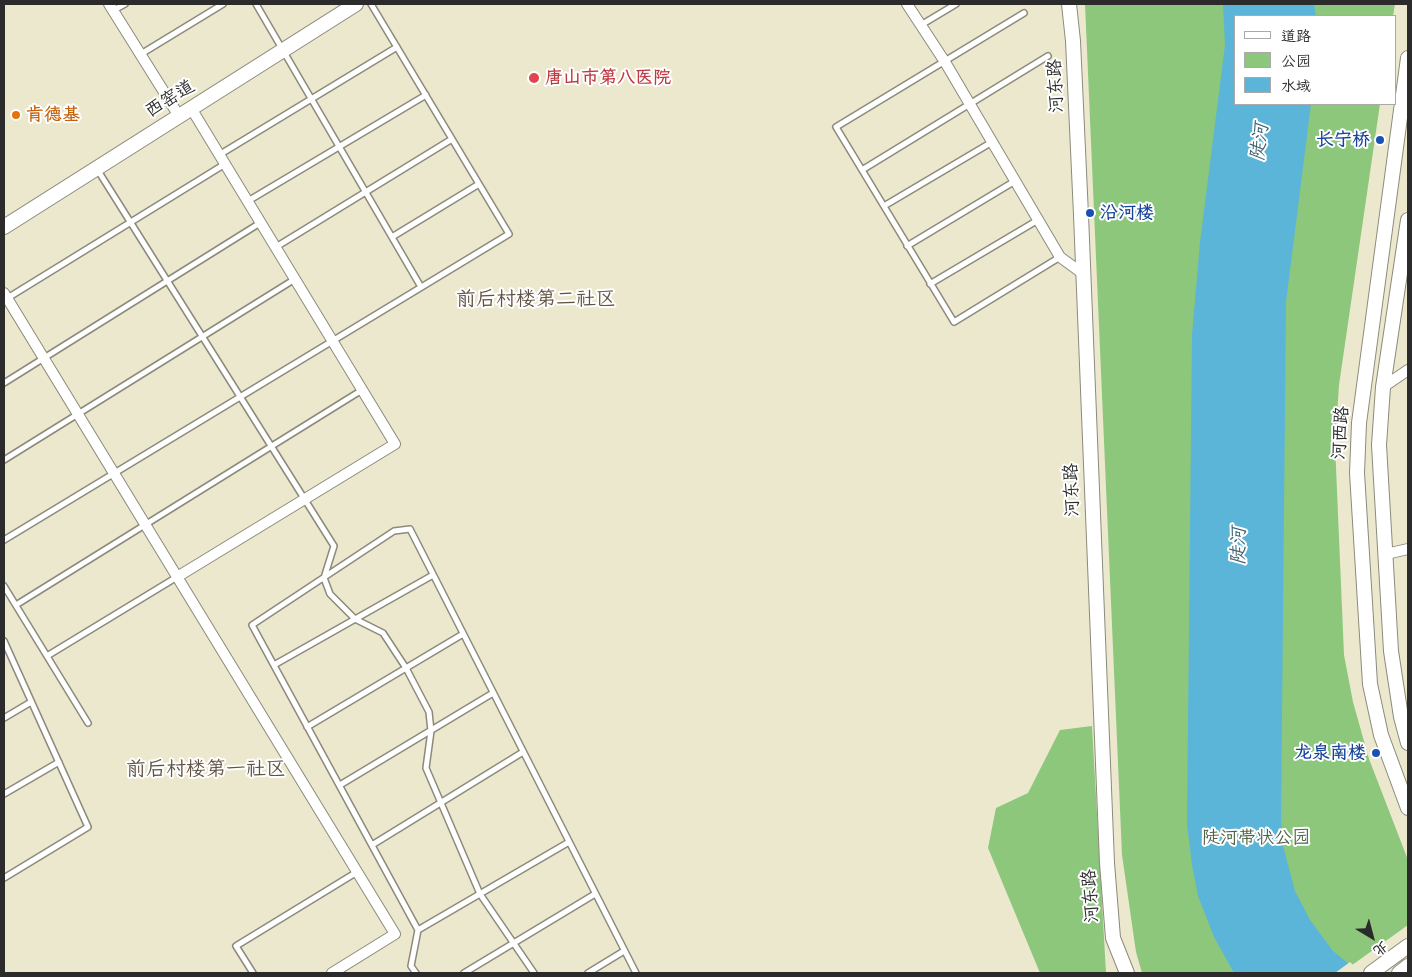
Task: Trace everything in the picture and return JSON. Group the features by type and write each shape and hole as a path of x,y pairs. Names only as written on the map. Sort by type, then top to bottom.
{"street":[{"name":"西窑道","path":"4,227 356,4"},
{"path":"907,4 945,62 1060,257 1082,273"},
{"name":"河东路","path":"1070,5 1108,863 1113,938 1127,973"},
{"path":"112,7 141,54 222,160 395,444 177,577"},
{"name":"河西路","path":"1408,58 1359,423 1357,474 1370,684 1381,735 1408,808"},
{"path":"1408,220 1383,387 1379,446 1391,651 1401,717 1408,743"},
{"path":"5,298 78,414 395,934 332,973"},
{"path":"1383,387 1408,370"},
{"path":"1386,554 1408,549"},
{"path":"1371,973 1405,948"},
{"path":"1399,973 1408,966"}],"lane":[{"path":"112,7 125,4"},
{"path":"141,54 223,4"},
{"path":"256,4 421,287"},
{"path":"4,540 509,234 371,4"},
{"path":"921,25 956,4"},
{"path":"1024,13 836,127 954,322 1060,257"},
{"path":"5,298 130,222 311,98 397,47"},
{"path":"862,170 1048,56"},
{"path":"248,202 426,95"},
{"path":"275,248 452,139"},
{"path":"884,206 992,142"},
{"path":"96,168 334,546 324,578 330,594 355,619 383,633 406,668 429,712 431,730 426,768 480,894 534,973"},
{"path":"908,246 1015,180"},
{"path":"392,237 479,184"},
{"path":"930,284 1038,220"},
{"path":"4,383 260,223"},
{"path":"4,460 295,280"},
{"path":"16,605 362,390"},
{"path":"416,973 412,966 418,930 252,625 394,531 410,529 636,973"},
{"path":"274,665 433,576"},
{"path":"47,656 177,577"},
{"path":"4,586 88,723"},
{"path":"307,727 463,634"},
{"path":"4,641 88,826 4,878"},
{"path":"340,785 493,693"},
{"path":"4,718 31,702"},
{"path":"372,845 523,752"},
{"path":"4,794 60,762"},
{"path":"418,930 569,842"},
{"path":"253,973 236,946 357,872"},
{"path":"464,973 595,894"},
{"path":"588,973 624,951"}],"green space":[{"name":"陡河带状公园","path":"1085,4 1395,4 1393,15 1234,15 1234,105 1380,105 1339,385 1335,444 1344,655 1353,702 1369,759 1408,860 1408,925 1341,973 1142,973 1136,952 1122,855"},
{"path":"1092,726 1106,973 1040,973 988,848 996,808 1028,793 1060,730"}],"water":[{"name":"陡河","path":"1223,4 1314,4 1316,15 1234,15 1234,105 1311,105 1286,302 1281,819 1283,846 1295,891 1310,920 1333,951 1360,973 1234,973 1214,937 1198,896 1192,865 1187,824 1192,335 1200,242 1225,45"}],"pier":[{"path":"1350,962 1362,973 1335,973"}],"place":[{"name":"唐山市第八医院","path":"534,78"},
{"name":"肯德基","path":"16,115"},
{"name":"长宁桥","path":"1380,140"},
{"name":"沿河楼","path":"1090,213"},
{"name":"龙泉南楼","path":"1376,753"}],"district":[{"name":"前后村楼第二社区","path":"536,299"},
{"name":"前后村楼第一社区","path":"206,769"}]}
